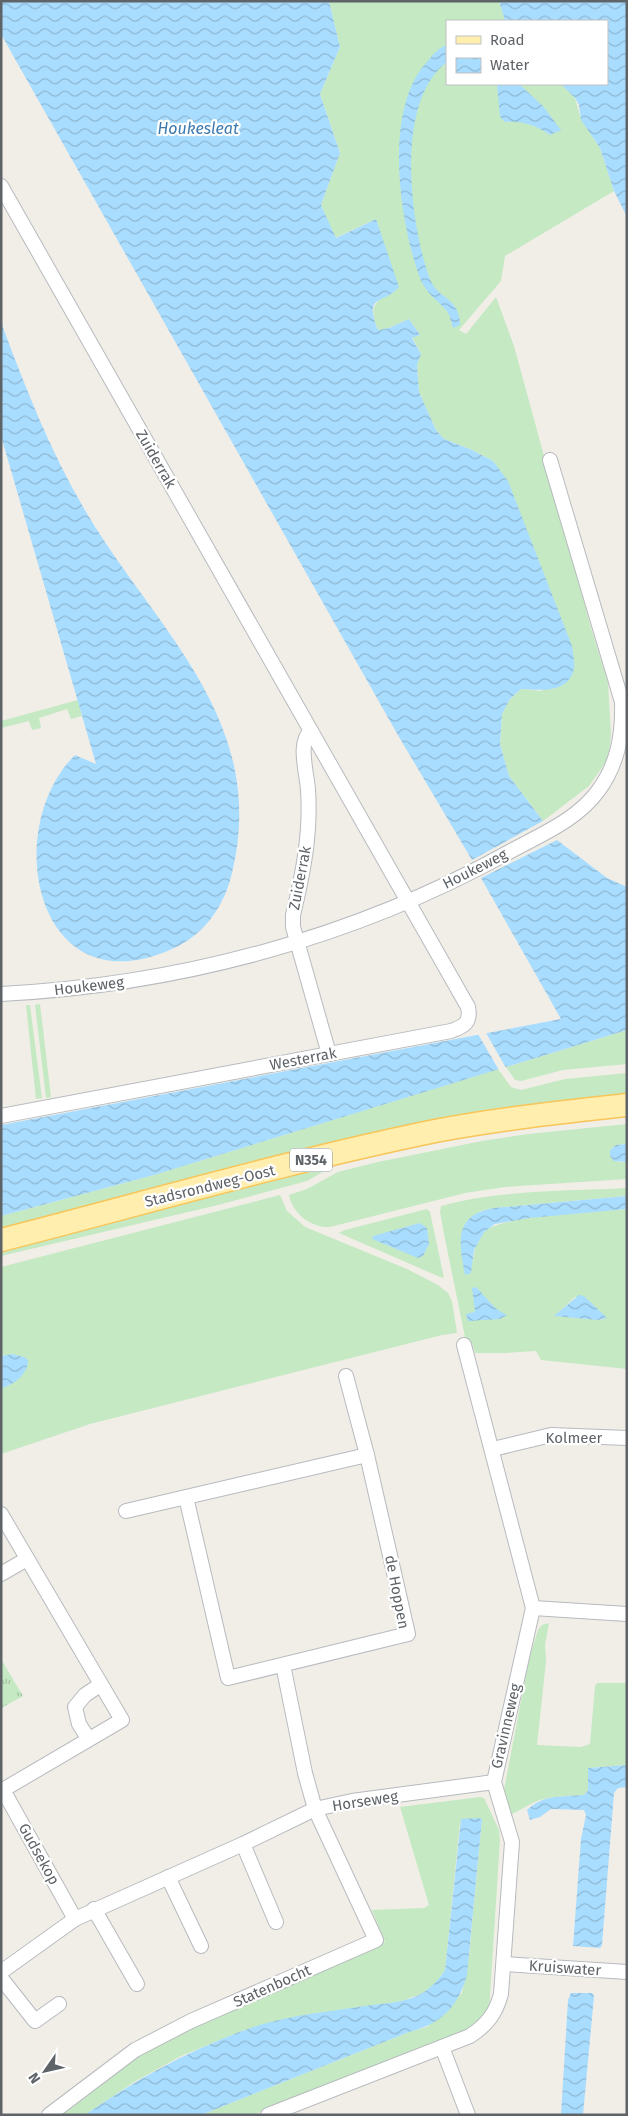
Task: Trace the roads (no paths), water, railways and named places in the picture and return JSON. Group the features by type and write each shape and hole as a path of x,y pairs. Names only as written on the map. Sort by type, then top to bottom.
{"main road":[{"name":"Stadsrondweg-Oost","path":"1,1240 302,1162 437,1131 556,1113 627,1105"}],"street":[{"name":"Zuiderrak","path":"1,186 409,902"},
{"name":"Houkeweg","path":"1,994 83,988 122,982 206,966 298,942 409,902 476,870 568,819 591,800 614,765 622,735 622,702 550,460"},
{"name":"Zuiderrak","path":"311,731 305,736 303,745 309,816 304,866 293,915 293,927 329,1054"},
{"name":"Westerrak","path":"1,1116 452,1031 462,1027 468,1022 468,1007 409,902"},
{"name":"Gravinneweg","path":"268,2115 470,2036 482,2029 497,2009 501,1994 512,1842 494,1782 533,1608 493,1449 464,1345"},
{"name":"de Hoppen","path":"186,1497 228,1678 408,1634 367,1455 346,1376"},
{"name":"Kolmeer","path":"493,1449 551,1435 627,1438"},
{"path":"126,1511 367,1455"},
{"name":"Gudsekop","path":"1,1514 122,1720 88,1738 2,1790 75,1919"},
{"path":"1,1574 27,1559"},
{"path":"533,1608 627,1614"},
{"path":"283,1665 315,1810"},
{"path":"88,1738 79,1724 75,1707 85,1695 100,1685"},
{"name":"Horseweg","path":"1,1972 75,1919 315,1810 352,1801 494,1782"},
{"name":"Statenbocht","path":"49,2115 135,2050 191,2021 376,1940 315,1810"},
{"path":"243,1844 276,1922"},
{"path":"168,1877 201,1946"},
{"path":"94,1910 137,1984"},
{"name":"Kruiswater","path":"504,1964 627,1972"},
{"path":"1,1978 35,2021 59,2004"},
{"path":"442,2047 468,2115"}],"water":[{"name":"Houkesleat","path":"1,1 329,1 340,47 320,94 340,153 321,205 336,238 376,219 399,287 374,305 374,318 378,330 389,328 409,319 420,335 412,338 421,354 417,365 419,392 436,430 444,439 493,461 508,481 572,646 574,669 566,683 560,687 545,690 521,689 510,699 502,714 500,744 509,776 543,821 472,860 399,737 1,34"},
{"path":"499,1 627,1 627,217 614,191 600,148 581,120 579,105 562,85 608,85 608,20 505,20"},
{"path":"446,46 446,63 430,80 419,105 413,134 411,165 417,228 423,256 433,286 452,303 459,316 460,325 453,328 447,312 422,283 412,255 401,197 399,166 400,136 404,107 413,82 427,62"},
{"path":"497,85 520,85 543,106 561,130 550,135 529,124 505,122 500,117"},
{"path":"1,322 39,419 73,490 114,555 173,638 199,679 221,723 235,769 239,818 232,873 218,908 203,928 183,943 172,949 126,961 89,955 62,934 44,903 37,865 39,825 52,787 75,755 96,764 1,436"},
{"path":"557,840 607,878 627,887 627,1030 154,1175 1,1216 1,1125 561,1019 481,878"},
{"path":"627,1144 627,1162 614,1161 610,1156 610,1150 616,1145"},
{"path":"627,1196 627,1209 529,1218 495,1224 484,1232 474,1250 471,1273 465,1275 461,1252 462,1232 465,1224 471,1217 481,1212 494,1208"},
{"path":"420,1223 427,1228 429,1244 423,1256 418,1258 372,1239 373,1236"},
{"path":"476,1287 494,1306 507,1315 500,1319 468,1321 466,1314 475,1312 472,1288"},
{"path":"579,1295 584,1296 607,1318 598,1320 554,1316"},
{"path":"12,1354 24,1357 28,1360 28,1365 19,1378 10,1385 1,1388 1,1356"},
{"path":"627,1765 627,1787 618,1788 614,1793 602,1945 600,1948 573,1946 581,1839 586,1815 584,1810 551,1809 540,1817 530,1820 527,1810 540,1801 547,1799 584,1795 588,1790 588,1768"},
{"path":"461,1819 482,1819 467,1975 459,1996 439,2019 420,2029 201,2115 85,2115 161,2068 201,2048 242,2031 288,2018 403,2000 417,1996 427,1990 445,1970"},
{"path":"571,1993 592,1993 594,1996 583,2115 561,2115 568,2000"}]}
